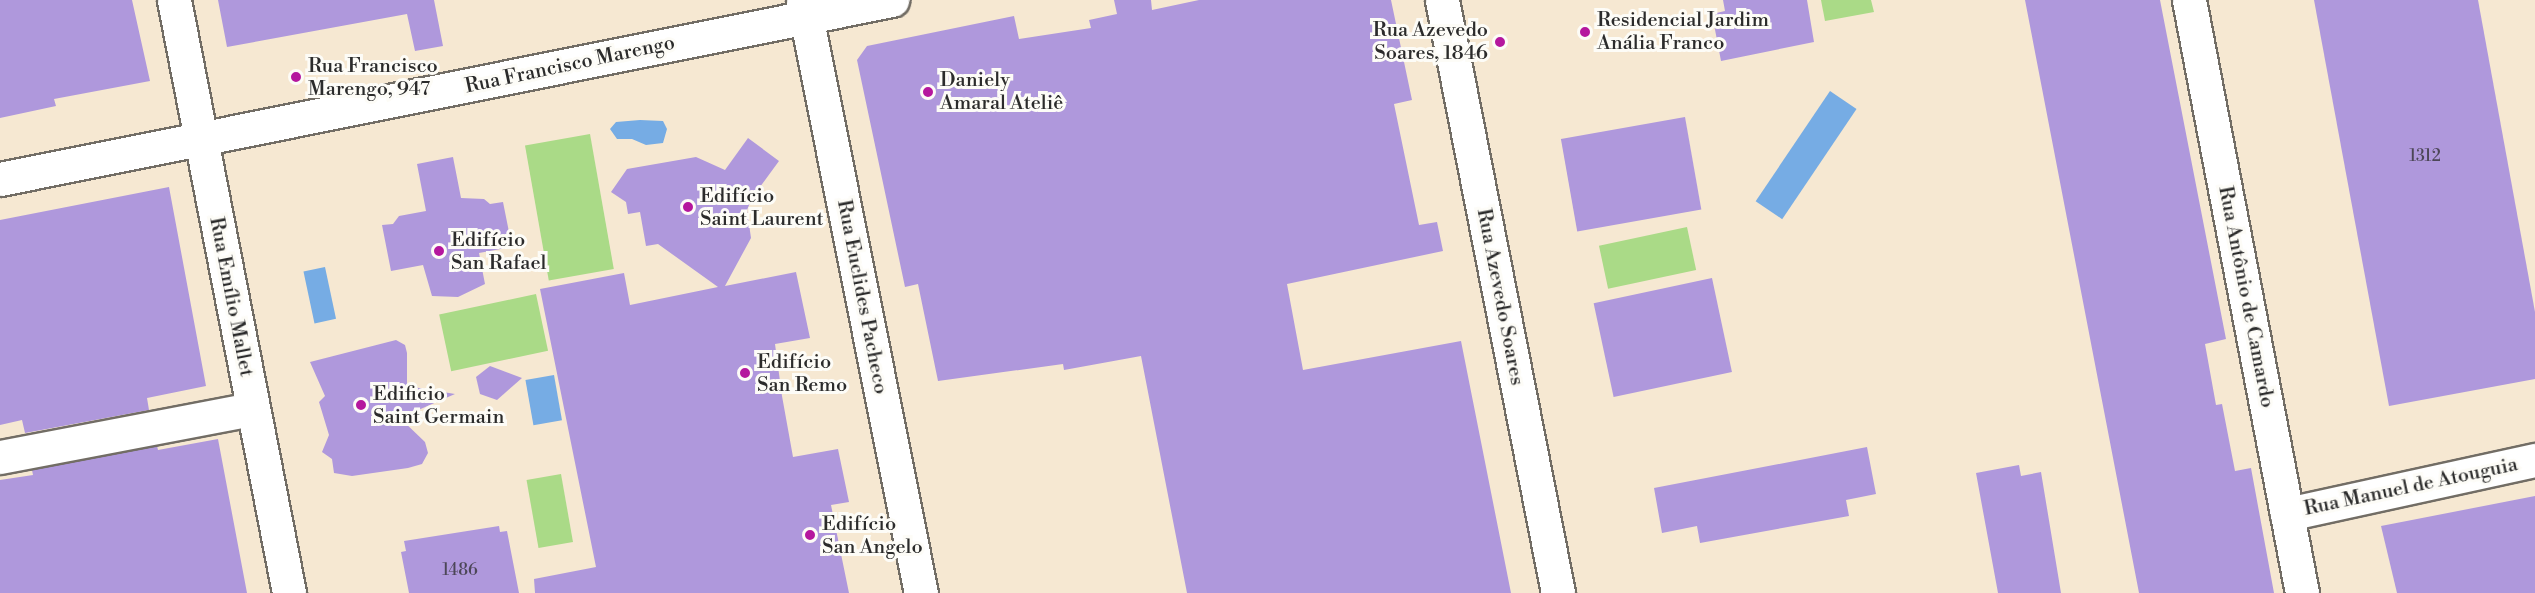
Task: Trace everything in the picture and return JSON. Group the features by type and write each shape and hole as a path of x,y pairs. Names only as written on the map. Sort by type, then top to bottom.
{"street":[{"name":"Rua Emílio Mallet","path":"174,0 289,593"},
{"name":"Rua Francisco Marengo","path":"0,179 200,141 805,8 892,0"},
{"name":"Rua Azevedo Soares","path":"1442,0 1558,593"},
{"name":"Rua Antônio de Camardo","path":"2189,0 2302,593"},
{"name":"Rua Euclides Pacheco","path":"805,8 921,593"},
{"path":"0,457 252,409"},
{"name":"Rua Manuel de Atouguia","path":"2287,514 2535,460"}],"green space":[{"path":"1821,0 1871,0 1874,12 1825,21"},
{"path":"590,134 614,269 549,280 525,145"},
{"path":"1687,227 1696,270 1608,289 1599,246"},
{"path":"536,294 548,351 451,371 439,315"},
{"path":"561,474 573,542 539,548 527,480"}],"water":[{"path":"1830,91 1857,109 1782,219 1756,201"},
{"path":"663,121 667,129 663,143 646,145 632,139 617,139 610,129 616,122"},
{"path":"325,267 336,319 315,323 303,272"},
{"path":"554,375 562,420 533,425 525,380"}],"building":[{"path":"0,0 132,0 150,81 54,99 56,106 0,118"},
{"path":"218,0 434,0 443,46 415,51 407,14 227,47"},
{"path":"1114,0 1151,0 1152,10 1199,0 1391,0 1412,100 1394,104 1419,225 1437,222 1443,251 1287,284 1303,370 1461,341 1511,593 1187,593 1141,356 1064,370 1063,364 938,381 918,284 905,287 857,60 867,46 1014,16 1019,39 1091,28 1089,20 1117,14"},
{"path":"1723,0 1807,0 1814,42 1721,61 1712,14 1725,11"},
{"path":"2025,0 2160,0 2226,339 2205,344 2216,405 2222,404 2235,471 2251,468 2274,593 2139,593"},
{"path":"2314,0 2478,0 2535,312 2535,379 2389,406"},
{"path":"1685,117 1701,210 1577,231 1561,139"},
{"path":"748,138 779,161 752,198 747,210 751,238 725,286 796,272 810,338 775,344 782,396 793,457 838,449 849,502 831,505 849,593 535,593 534,579 596,567 540,289 624,273 630,305 718,287 658,244 646,246 640,212 628,214 626,202 611,192 627,169 696,157 725,170"},
{"name":"Edifício San Rafael","path":"453,157 461,198 484,199 490,204 503,202 512,247 479,253 485,284 458,297 432,296 423,265 391,271 382,225 393,224 399,216 426,211 417,164"},
{"path":"169,187 206,386 147,398 149,410 25,433 22,420 0,425 0,220"},
{"path":"1712,278 1732,372 1614,397 1594,303"},
{"name":"Edificio Saint Germain","path":"396,340 405,345 407,353 407,386 455,394 400,418 425,442 428,453 422,464 408,468 352,476 334,473 332,459 322,452 329,435 319,402 325,396 310,362"},
{"path":"490,366 522,378 497,400 480,394 476,377"},
{"path":"218,439 247,593 0,593 0,480 33,475 32,470 157,446 158,450"},
{"path":"1867,447 1876,494 1846,500 1849,516 1700,543 1697,526 1662,533 1654,488"},
{"path":"2019,465 2021,476 2041,472 2061,593 1998,593 1976,473"},
{"path":"2535,496 2535,593 2397,593 2381,526"},
{"path":"499,526 500,532 507,531 519,593 409,593 401,552 406,551 404,541"}],"place":[{"name":"Residencial Jardim Anália Franco","path":"1585,32"},
{"name":"Rua Azevedo Soares, 1846","path":"1500,42"},
{"name":"Rua Francisco Marengo, 947","path":"296,77"},
{"name":"Daniely Amaral Ateliê","path":"928,92"},
{"name":"Edifício Saint Laurent","path":"688,207"},
{"name":"Edifício San Rafael","path":"439,251"},
{"name":"Edifício San Remo","path":"745,373"},
{"name":"Edificio Saint Germain","path":"361,405"},
{"name":"Edifício San Angelo","path":"810,535"}]}
